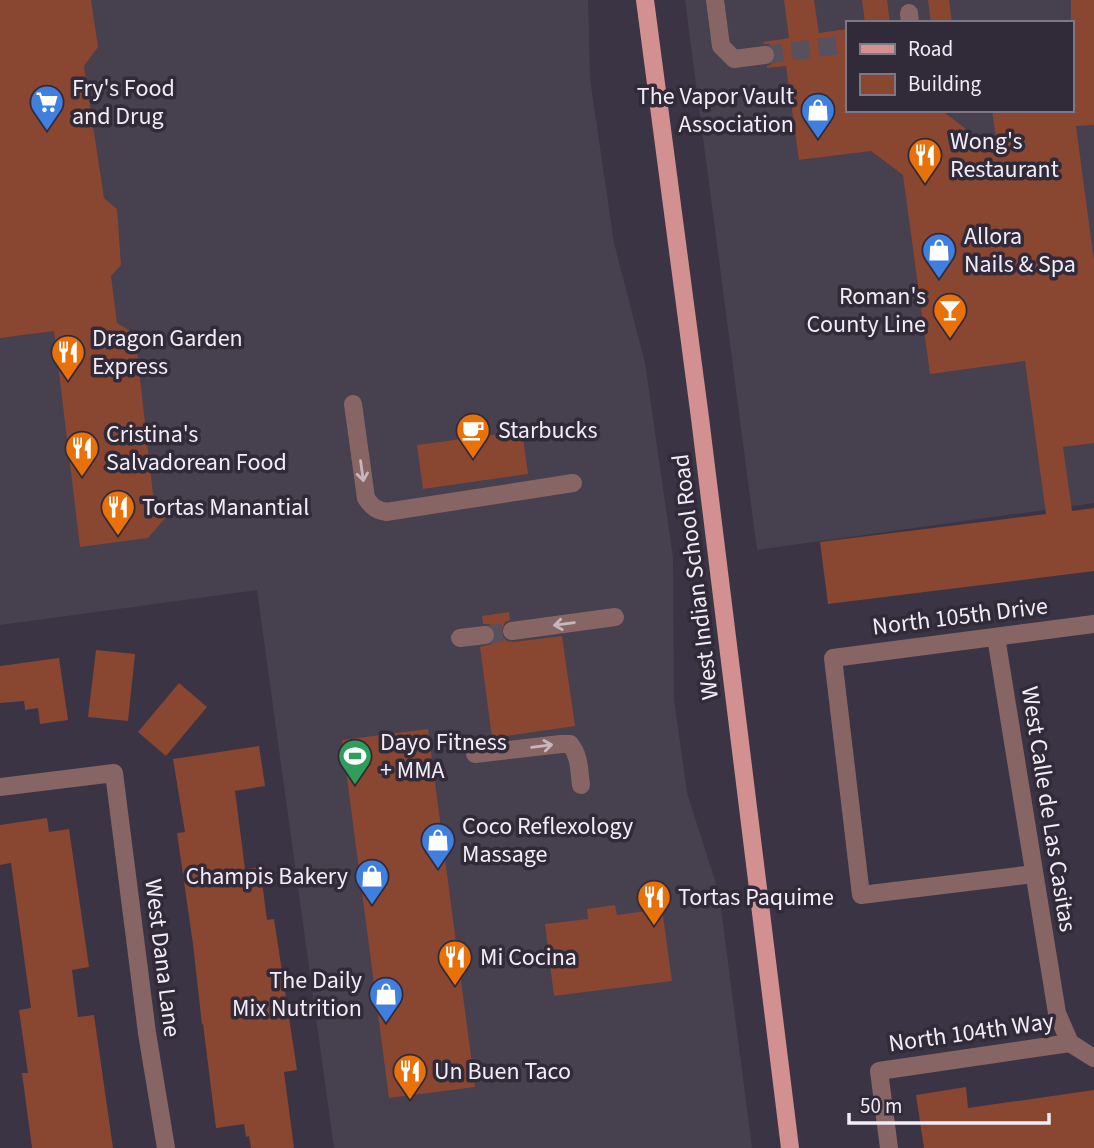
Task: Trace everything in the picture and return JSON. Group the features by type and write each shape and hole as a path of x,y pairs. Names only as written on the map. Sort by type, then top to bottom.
{"main road":[{"name":"West Indian School Road","path":"645,0 702,430 790,1148"}],"street":[{"path":"715,0 721,46 734,59 765,55"},
{"path":"353,404 366,498 377,510 386,512 573,483"},
{"path":"512,631 615,617"},
{"name":"North 105th Drive","path":"1034,874 861,895 833,658 1094,624"},
{"path":"460,638 485,635"},
{"name":"West Calle de Las Casitas","path":"996,636 1057,1013 1070,1043"},
{"path":"475,754 570,744 578,759 581,785"},
{"name":"West Dana Lane","path":"0,787 114,773 147,1033 166,1148"},
{"path":"1070,1043 1094,1058"},
{"name":"North 104th Way","path":"889,1148 879,1071 1070,1043"}],"shaded area":[{"path":"0,0 588,0 590,79 614,243 645,363 673,558 674,699 687,793 719,893 752,1148 334,1148 257,590 0,625"},
{"path":"685,0 1094,0 1094,503 757,550"}],"building":[{"name":"Fry's Food and Drug","path":"0,0 91,0 98,47 84,66 104,198 117,209 121,265 111,276 117,323 135,334 153,494 172,510 148,538 80,547 54,331 0,338"},
{"path":"784,0 814,0 819,33 846,29 846,112 944,112 998,153 992,112 1073,112 1071,0 1094,0 1094,125 1076,126 1094,261 1094,443 1063,447 1072,511 1094,508 1094,571 828,604 820,542 1046,514 1025,361 930,374 903,175 871,151 799,160 786,66 767,68 775,60 776,53 774,48 763,42 789,38"},
{"path":"862,0 887,0 890,21 865,21"},
{"path":"928,0 949,0 952,21 931,21"},
{"name":"Starbucks","path":"522,431 528,474 423,489 417,445"},
{"path":"509,612 510,620 505,622 501,632 507,641 562,636 575,726 492,738 480,647 492,644 496,634 489,624 483,624 482,616"},
{"path":"96,650 135,654 128,721 88,717"},
{"path":"59,658 68,720 40,724 38,708 25,710 24,701 0,703 0,666"},
{"path":"179,683 207,707 166,756 138,732"},
{"path":"428,729 475,1087 389,1098 342,740"},
{"path":"259,746 265,786 235,791 245,869 260,867 267,920 274,919 297,1070 284,1072 294,1148 251,1148 244,1124 216,1128 177,833 185,832 173,759"},
{"path":"47,818 49,832 69,829 89,967 72,970 78,1017 94,1015 113,1148 32,1148 22,1073 28,1073 19,1010 31,1008 11,863 0,865 0,825"},
{"path":"615,905 617,915 662,909 672,981 554,996 545,924 588,919 587,909"},
{"path":"966,1087 968,1108 1094,1090 1094,1148 924,1148 916,1095"}],"tunnel":[{"path":"765,55 846,44"},
{"path":"485,635 512,631"}],"place":[{"name":"Fry's Food and Drug","path":"47,132"},
{"name":"The Vapor Vault Association","path":"818,140"},
{"name":"Wong's Restaurant","path":"925,185"},
{"name":"Allora Nails & Spa","path":"939,280"},
{"name":"Roman's County Line","path":"950,340"},
{"name":"Dragon Garden Express","path":"68,382"},
{"name":"Starbucks","path":"473,460"},
{"name":"Cristina's Salvadorean Food","path":"82,478"},
{"name":"Tortas Manantial","path":"118,537"},
{"name":"Dayo Fitness + MMA","path":"355,786"},
{"name":"Coco Reflexology Massage","path":"438,870"},
{"name":"Champis Bakery","path":"372,906"},
{"name":"Tortas Paquime","path":"654,927"},
{"name":"Mi Cocina","path":"455,987"},
{"name":"The Daily Mix Nutrition","path":"386,1024"},
{"name":"Un Buen Taco","path":"410,1101"}]}
